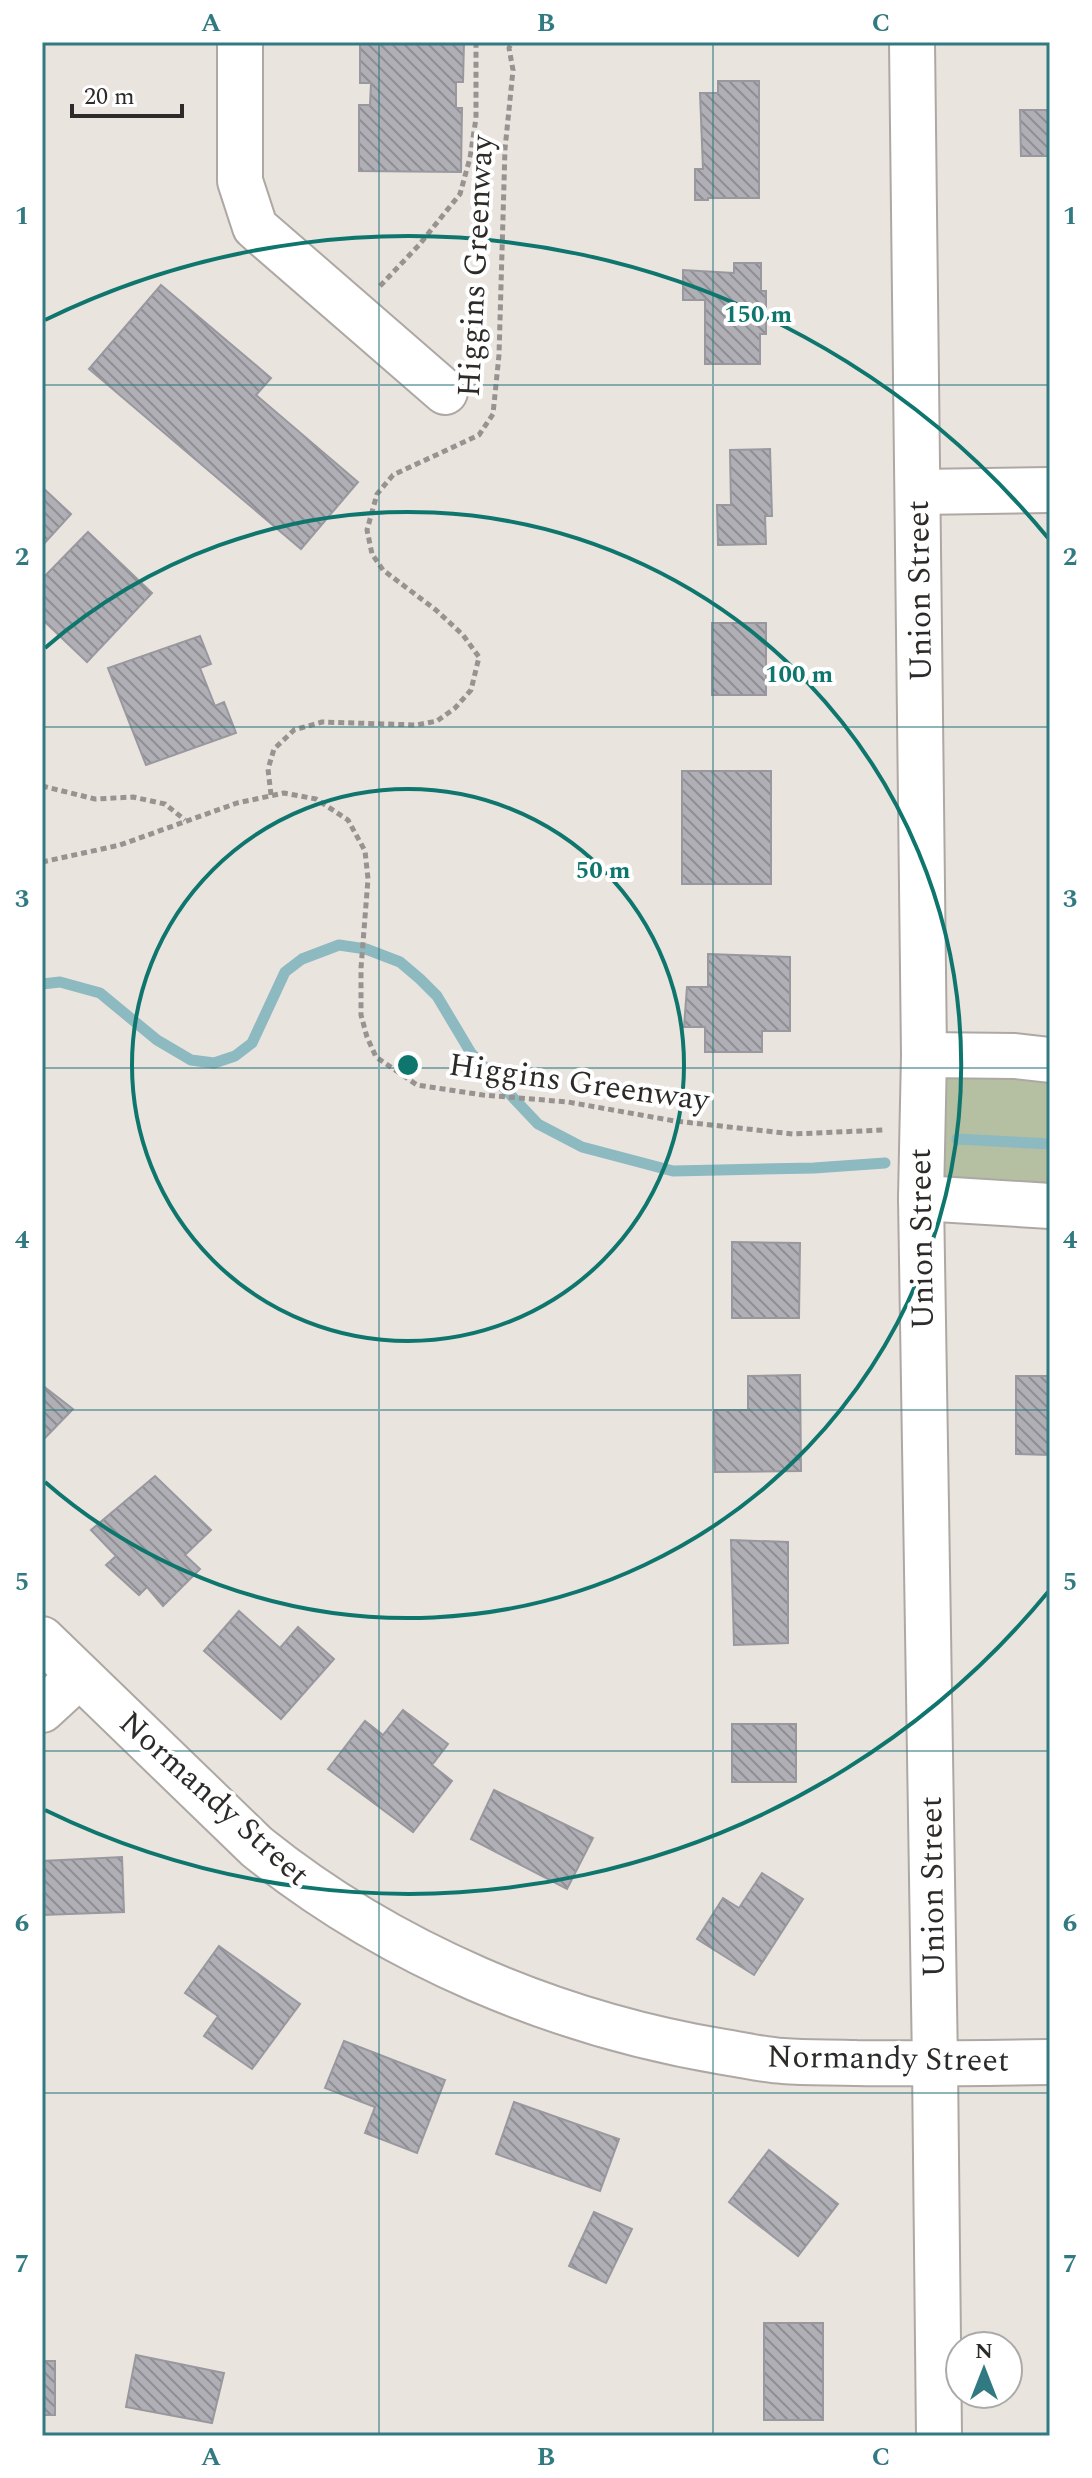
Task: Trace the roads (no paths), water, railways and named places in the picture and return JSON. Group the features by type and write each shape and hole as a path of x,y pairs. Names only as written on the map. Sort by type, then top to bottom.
{"street":[{"path":"240,42 240,181 255,227 445,392"},
{"name":"Union Street","path":"912,42 924,1055 921,1198 939,2436"},
{"path":"919,492 1050,490"},
{"path":"924,1055 1015,1056 1050,1060"},
{"path":"921,1198 1050,1206"},
{"name":"Normandy Street","path":"42,1639 257,1847 295,1878 384,1933 484,1982 596,2024 694,2047 783,2061 935,2064 1050,2062"},
{"path":"42,1710 79,1676"}],"waterway":[{"path":"42,984 60,982 100,993 157,1040 191,1060 214,1063 235,1056 252,1043 285,972 302,959 339,945 366,949 400,962 420,979 437,996 471,1053 538,1124 582,1147 673,1171 885,1163"},
{"path":"957,1139 1050,1144"}]}
